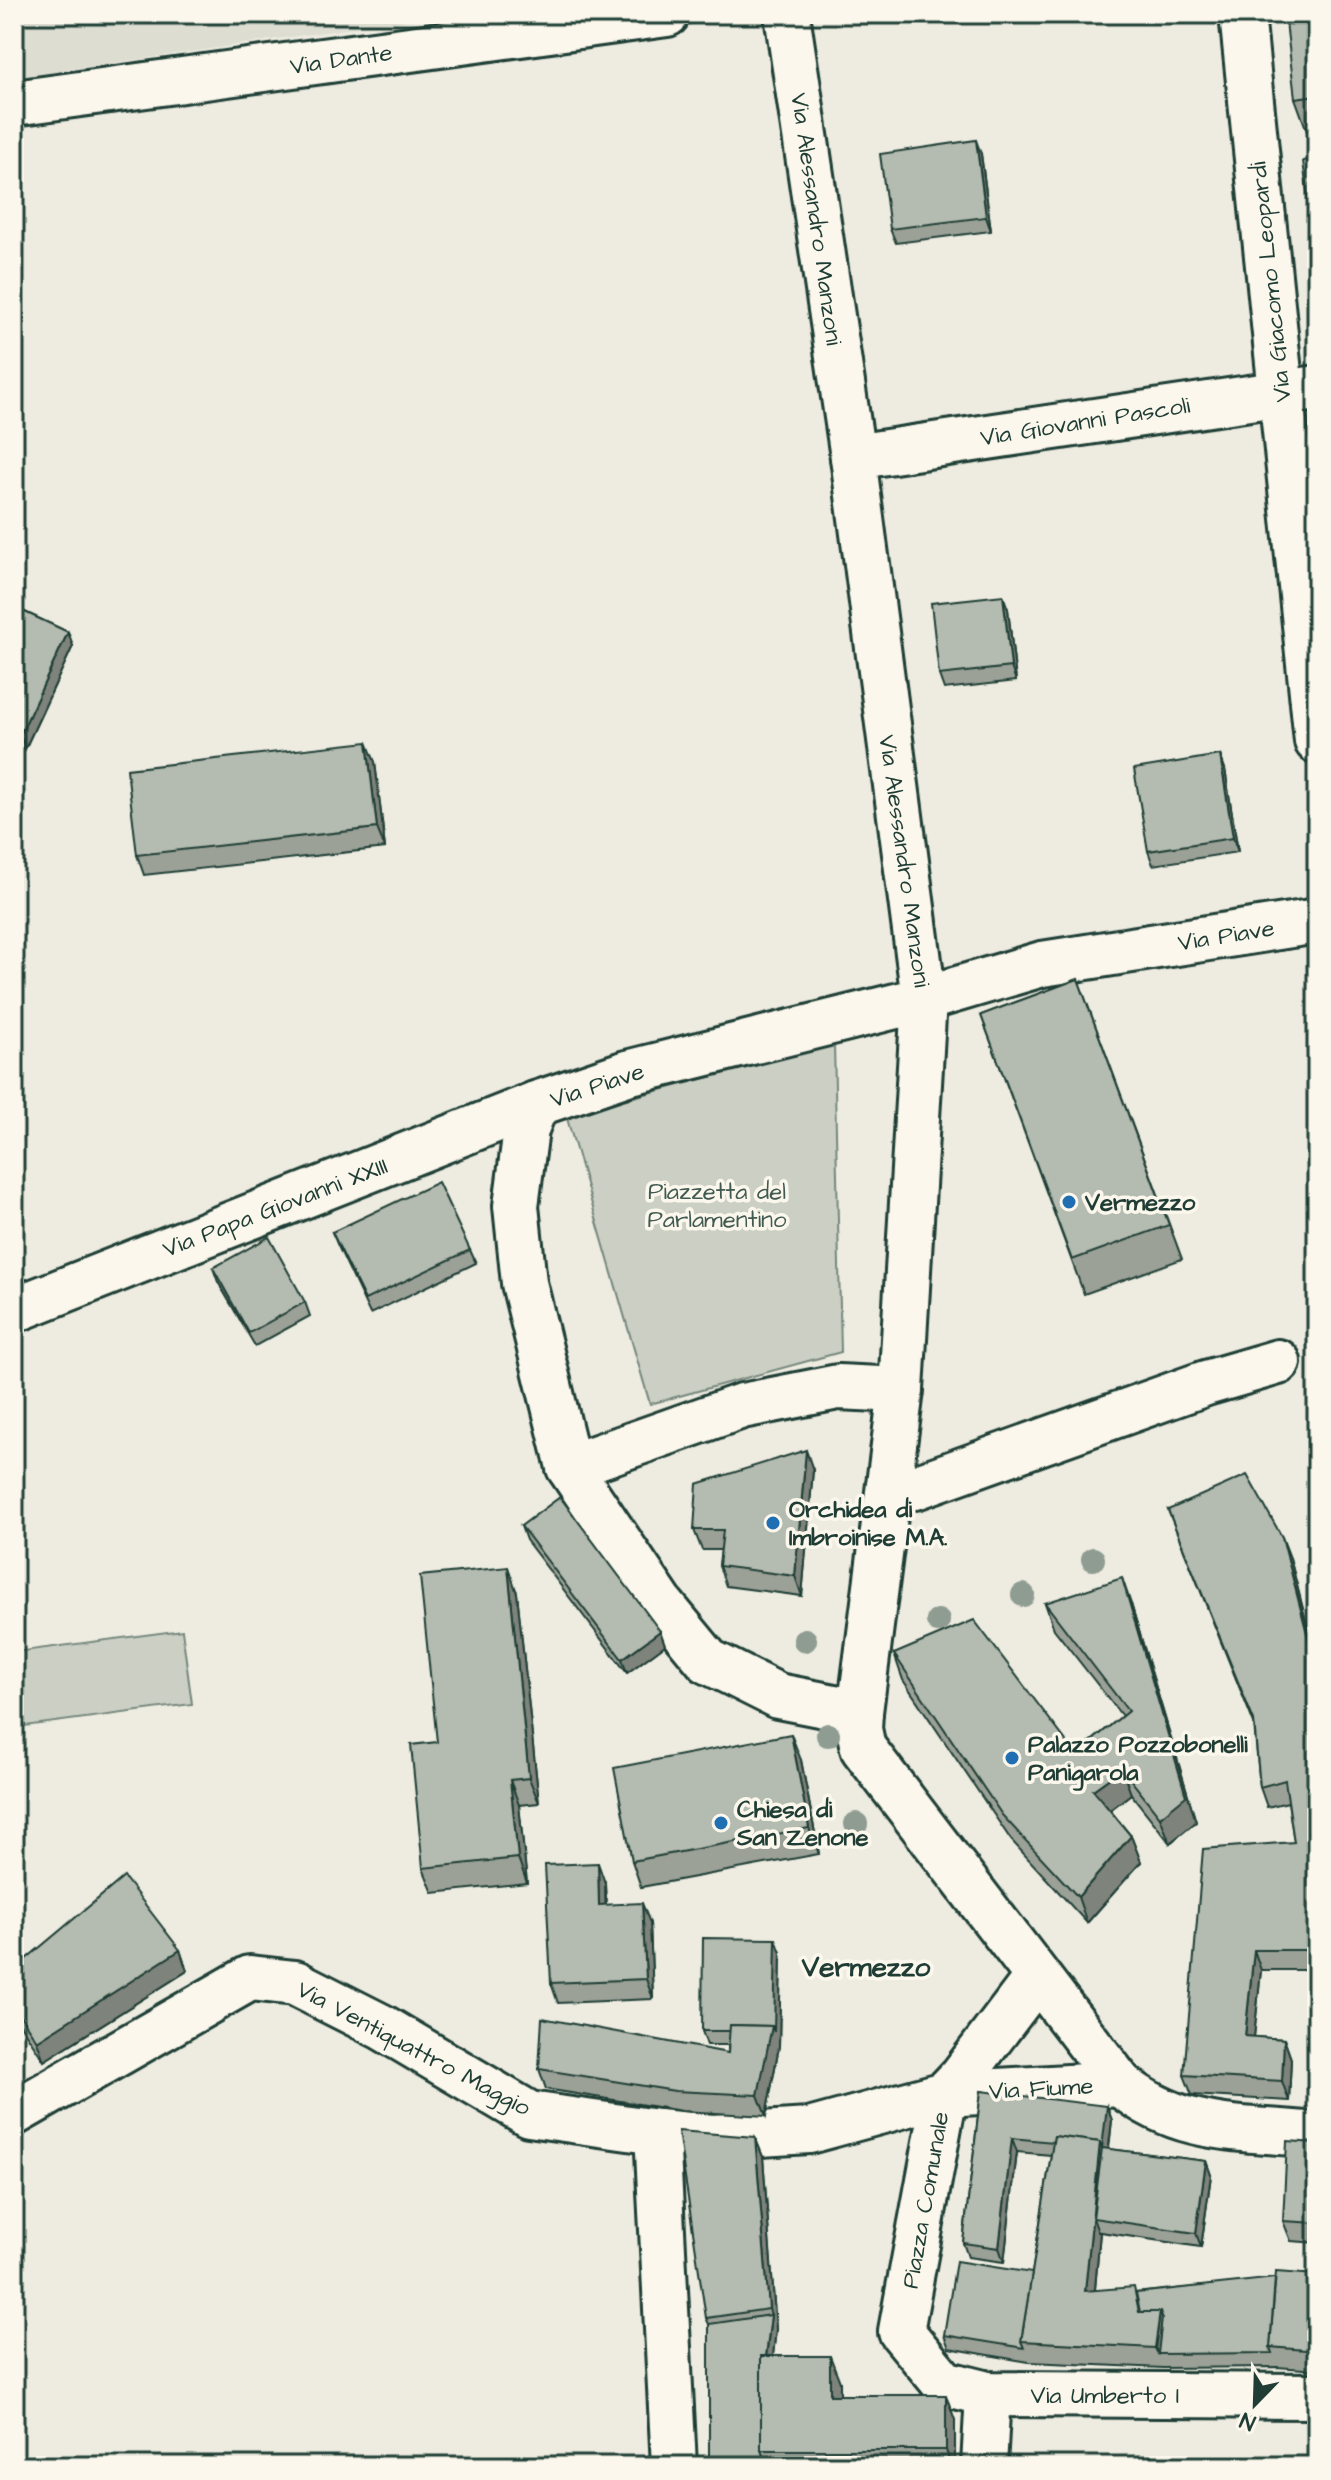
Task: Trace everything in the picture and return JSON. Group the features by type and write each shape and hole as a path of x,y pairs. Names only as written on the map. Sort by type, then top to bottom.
{"street":[{"name":"Via Dante","path":"14,103 667,14"},
{"name":"Via Alessandro Manzoni","path":"787,14 853,457 924,999 901,1390 860,1712"},
{"name":"Via Giacomo Leopardi","path":"1242,14 1299,389 1317,741"},
{"name":"Via Giovanni Pascoli","path":"853,457 1299,389"},
{"name":"Via Piave","path":"860,1712 778,1696 708,1661 661,1604 569,1467 524,1283 516,1206 526,1129 536,1104 627,1073 924,999 1042,964 1317,921"},
{"name":"Via Papa Giovanni XXIII","path":"14,1310 536,1104"},
{"path":"891,1487 915,1487 1206,1383 1278,1362"},
{"path":"569,1467 742,1406 838,1387 901,1390"},
{"path":"860,1712 859,1729 863,1748 880,1774 1120,2084"},
{"name":"Via Ventiquattro Maggio","path":"14,2113 250,1978 272,1977 295,1983 382,2027 529,2114 712,2137 809,2131 945,2094"},
{"name":"Piazza Comunale","path":"988,2394 944,2383 901,2331 945,2094 1037,1977"},
{"name":"Via Fiume","path":"945,2094 1120,2084 1148,2106 1194,2123 1317,2135"},
{"path":"657,2132 674,2466"},
{"path":"984,2466 988,2394"},
{"name":"Via Umberto I","path":"988,2394 1317,2396"}],"shaded area":[{"path":"14,14 447,14 14,78"}],"green space":[{"name":"Piazzetta del Parlamentino","path":"834,1044 841,1352 650,1404 566,1115"},
{"path":"182,1630 192,1704 25,1726 15,1652"}],"building":[{"path":"1285,14 1317,14 1317,95 1295,98"},
{"path":"976,140 986,217 890,229 880,154"},
{"path":"1317,159 1317,267 1303,161"},
{"path":"1003,595 1011,667 939,675 931,603"},
{"path":"14,607 68,632 20,735 14,732"},
{"path":"367,742 377,828 137,855 127,769"},
{"path":"1220,755 1233,838 1148,851 1134,769"},
{"path":"1078,979 1169,1225 1072,1260 981,1015"},
{"path":"438,1182 470,1250 365,1300 332,1232"},
{"path":"269,1237 305,1302 249,1333 213,1268"},
{"path":"806,1450 795,1576 719,1566 723,1530 694,1530 697,1484"},
{"path":"1247,1475 1282,1537 1317,1672 1317,1948 1254,1950 1245,2036 1284,2039 1282,2081 1184,2075 1203,1849 1294,1842 1285,1780 1260,1787 1254,1721 1168,1510"},
{"path":"560,1497 660,1631 622,1659 521,1526"},
{"path":"508,1567 529,1778 510,1780 518,1858 423,1868 411,1745 437,1742 420,1576"},
{"name":"Palazzo Pozzobonelli Panigarola","path":"1122,1578 1186,1796 1160,1817 1122,1769 1093,1790 1131,1836 1078,1897 1002,1815 894,1654 974,1620 1076,1754 1128,1711 1045,1603"},
{"name":"Chiesa di San Zenone","path":"791,1734 809,1828 632,1861 614,1768"},
{"path":"598,1863 599,1905 642,1903 646,1979 551,1983 545,1865"},
{"path":"124,1877 180,1950 37,2041 14,2006 14,1969"},
{"path":"703,1938 776,1939 774,2032 772,2026 730,2025 730,2031 702,2031"},
{"path":"542,2018 728,2053 730,2025 772,2026 758,2095 675,2091 539,2069"},
{"path":"981,2091 1107,2106 1102,2148 1100,2142 1054,2136 1053,2142 1012,2138 999,2248 963,2243"},
{"path":"678,2131 755,2137 769,2309 706,2318"},
{"path":"1054,2136 1100,2142 1085,2291 1134,2287 1139,2312 1160,2312 1155,2348 1021,2341"},
{"path":"1287,2141 1317,2143 1317,2223 1283,2221"},
{"path":"1102,2148 1206,2161 1196,2233 1093,2218"},
{"path":"956,2261 1032,2273 1021,2341 1024,2348 944,2335"},
{"path":"1276,2272 1317,2275 1317,2351 1270,2347"},
{"path":"1275,2278 1272,2353 1158,2354 1160,2312 1140,2312 1136,2293"},
{"path":"771,2315 766,2356 761,2356 761,2450 765,2461 709,2460 709,2324"},
{"path":"761,2356 830,2356 830,2395 946,2395 946,2450 761,2450"}],"place":[{"name":"Vermezzo","path":"1069,1202"},
{"name":"Orchidea di Imbroinise M.A.","path":"773,1523"},
{"name":"Palazzo Pozzobonelli Panigarola","path":"1012,1758"},
{"name":"Chiesa di San Zenone","path":"721,1823"}],"district":[{"name":"Vermezzo","path":"866,1966"}]}
